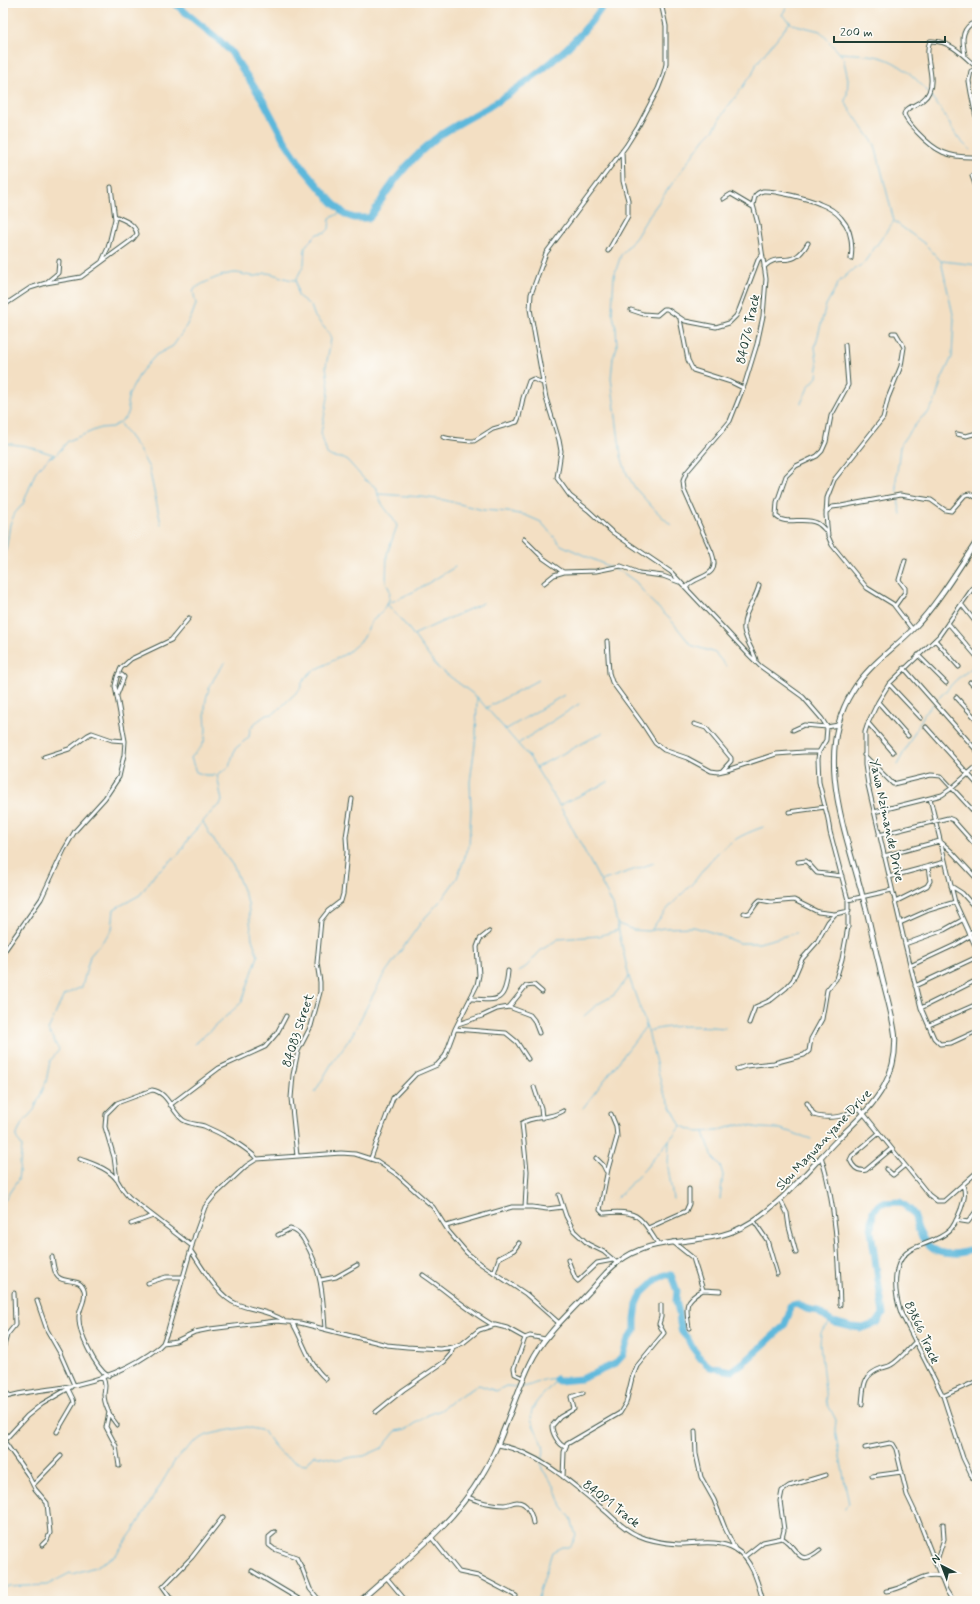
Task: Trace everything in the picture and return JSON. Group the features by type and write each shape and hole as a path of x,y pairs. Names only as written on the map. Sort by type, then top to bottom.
{"main road":[{"name":"Sbu Magwanyane Drive","path":"360,1601 431,1537 468,1497 482,1476 498,1445 523,1379 534,1355 545,1339 617,1263 636,1251 658,1244 723,1235 754,1221 780,1199 863,1113 887,1081 893,1065 895,1044 894,1026 836,789 833,758 834,740 847,701 867,672 912,630 926,614 977,541"}],"street":[{"path":"661,3 666,26 666,64 663,76 642,120 622,152 546,253 534,283 529,304 546,398 561,451 557,476 561,485 570,496 612,532 660,564 680,582 756,662 803,697 822,719 826,728 826,740 819,752 818,776 848,900 849,911 845,948 836,979 827,990 822,1019 813,1036 807,1053 804,1056 772,1064 748,1066 737,1069"},
{"path":"965,55 963,41 965,30 971,24 977,24"},
{"path":"977,122 971,93 970,76 971,71 977,68 965,55 944,43 933,40 929,41 930,91 923,100 905,110 905,116 912,126 936,150 957,156 977,157"},
{"path":"608,251 628,216 628,200 623,181 622,152"},
{"path":"972,176 977,190"},
{"path":"102,262 110,241 115,216 111,187"},
{"path":"753,207 755,196 762,191 804,199 820,204 837,214 846,225 852,249 851,259"},
{"path":"723,199 731,194 753,207"},
{"name":"84076 Track","path":"686,588 690,583 703,578 710,573 714,561 712,553 684,490 682,484 684,476 730,421 743,388 757,344 763,316 766,283 758,224 753,207"},
{"path":"3,306 30,288 46,283 81,277 133,239 137,234 135,229 129,223 115,216"},
{"path":"764,267 771,261 794,259 800,254 808,243"},
{"path":"631,310 657,316 664,309 667,309 685,321 711,327 722,326 729,323 736,316 758,260 762,255"},
{"path":"46,283 58,273 59,261"},
{"path":"680,319 688,360 694,370 731,382 743,388"},
{"path":"892,333 896,333 904,347 901,366 888,398 884,415 877,427 834,480 828,493 826,512 828,533 832,545 867,588 894,606 912,630"},
{"path":"828,533 816,523 808,520 786,521 780,519 776,516 775,511 780,489 788,474 796,466 817,456 822,451 826,442 831,416 848,385 845,345"},
{"path":"444,437 448,439 455,438 474,441 493,429 516,423 520,417 523,398 529,381 533,379 543,383"},
{"path":"957,434 966,436 977,433"},
{"path":"826,512 832,507 900,495 931,500 945,510 951,511 965,495 970,494 977,498"},
{"path":"524,539 543,558 563,572"},
{"path":"894,606 905,592 905,588 899,580 905,560"},
{"path":"544,583 554,575 563,572 596,571 621,566 639,573 663,576 680,582"},
{"name":"Yawa Nzimande Drive","path":"977,582 962,605 935,640 889,684 868,723 865,732 864,755 864,765 879,835 921,1008 936,1041 940,1044 951,1043 977,1030"},
{"path":"756,662 744,629 747,612 754,600 759,585"},
{"path":"973,588 977,592"},
{"path":"962,605 977,624"},
{"path":"3,953 41,899 64,850 75,832 97,808 116,782 122,764 125,741 116,696 116,682 118,674 127,662 170,640 189,618"},
{"path":"948,623 977,657"},
{"path":"935,640 959,667"},
{"path":"607,641 609,673 612,682 655,743 664,750 686,758 711,771 722,771 776,754 819,752"},
{"path":"918,655 946,683"},
{"path":"904,668 977,752"},
{"path":"116,696 124,677 118,674"},
{"path":"970,682 977,690"},
{"path":"889,684 921,718"},
{"path":"956,697 977,720"},
{"path":"878,702 908,736"},
{"path":"868,723 893,752"},
{"path":"694,724 706,728 731,758 731,761 722,771"},
{"path":"793,730 804,724 826,728 838,725"},
{"path":"926,727 977,784"},
{"path":"44,757 69,749 88,734 92,733 112,740 125,741"},
{"path":"864,755 893,784 936,775 944,778 977,815"},
{"path":"874,812 942,795 977,766"},
{"path":"930,798 955,902 977,950"},
{"name":"84083 Street","path":"297,1156 291,1098 293,1075 298,1051 311,1026 320,992 317,963 321,920 328,911 341,901 344,894 347,852 346,834 352,799"},
{"path":"789,812 825,807"},
{"path":"879,835 948,818 953,820 977,847"},
{"path":"884,856 940,841"},
{"path":"940,841 951,850 977,879"},
{"path":"798,862 806,861 819,873 842,876"},
{"path":"889,877 945,862"},
{"path":"895,902 927,886 930,881 928,866"},
{"path":"951,886 959,890 977,910"},
{"path":"848,900 892,890"},
{"path":"744,913 747,914 751,912 760,900 771,902 787,900 798,901 821,913 835,914 849,911"},
{"path":"900,923 929,910 955,902"},
{"path":"749,1023 755,1006 775,998 790,984 802,959 817,942 825,926 835,914"},
{"path":"905,944 944,930 962,920"},
{"path":"910,966 932,956 970,935 977,929"},
{"path":"371,1158 390,1102 416,1074 437,1065 443,1060 455,1029 471,999 479,978 477,947 480,939 489,932"},
{"path":"915,986 977,957"},
{"path":"471,999 491,1000 501,996 506,989 508,971"},
{"path":"921,1008 977,980"},
{"path":"509,1007 526,986 534,985 542,992"},
{"path":"929,1026 977,1004"},
{"path":"458,1024 500,1008 509,1007 530,1015 534,1020 539,1033"},
{"path":"170,1105 219,1068 265,1047 274,1038 286,1016"},
{"path":"455,1029 506,1033 517,1042 528,1058"},
{"path":"534,1087 541,1108 542,1118"},
{"path":"117,1180 114,1158 105,1127 105,1118 108,1111 122,1101 152,1090 161,1094 178,1116 185,1121 210,1129 252,1153 257,1159"},
{"path":"807,1103 812,1113 817,1116 841,1116 858,1109 863,1113 929,1194 937,1201 944,1201 977,1172"},
{"path":"526,1207 527,1170 522,1126 525,1122 555,1116 563,1111"},
{"path":"611,1114 616,1126 617,1137 607,1173 600,1206 601,1212 632,1213 642,1220 658,1244"},
{"path":"879,1133 852,1156 850,1160 855,1168 861,1171 866,1170 891,1149"},
{"path":"163,1343 184,1278 192,1246 203,1214 209,1202 246,1166 257,1159 341,1153 355,1154 371,1158 390,1170 420,1194 433,1207 467,1253 526,1294 560,1323"},
{"path":"821,1156 828,1180 838,1239 840,1306"},
{"path":"596,1158 604,1165 607,1173"},
{"path":"80,1159 106,1170 117,1180 128,1196 192,1246"},
{"path":"886,1169 893,1175 905,1165"},
{"name":"83866 Track","path":"963,1185 965,1198 954,1226 948,1232 910,1250 903,1256 898,1268 896,1292 899,1306 943,1396 963,1458 977,1487"},
{"path":"648,1228 686,1211 689,1204 689,1189"},
{"path":"559,1195 563,1207 576,1232 588,1244 604,1252 617,1263"},
{"path":"780,1199 787,1213 796,1253"},
{"path":"446,1226 502,1209 518,1206 547,1209 563,1207"},
{"path":"956,1220 968,1222 977,1210"},
{"path":"131,1224 153,1216"},
{"path":"754,1221 767,1240 777,1274"},
{"path":"278,1235 290,1228 297,1231 313,1257 321,1280 324,1329"},
{"path":"672,1242 693,1258 703,1290"},
{"path":"494,1273 499,1258 503,1254 512,1251 519,1243"},
{"path":"191,1251 209,1277 230,1301 274,1316 284,1321"},
{"path":"52,1257 56,1276 77,1282 84,1290 84,1298 79,1316 80,1327 93,1360 108,1376"},
{"path":"568,1260 575,1278 579,1281 597,1263 613,1260"},
{"path":"321,1280 336,1277 356,1265"},
{"path":"423,1274 480,1317 495,1325 507,1328 525,1338 530,1336 545,1339"},
{"path":"148,1283 166,1277 184,1278"},
{"path":"689,1328 687,1305 692,1297 703,1290 720,1290"},
{"path":"3,1349 7,1335 15,1325 14,1293"},
{"path":"37,1301 45,1327 60,1353 73,1385"},
{"path":"563,1477 565,1447 570,1442 616,1416 623,1409 637,1366 664,1333 659,1324 661,1317 661,1305"},
{"path":"3,1398 103,1378 129,1367 151,1353 163,1343 176,1341 195,1332 210,1328 238,1324 284,1321 324,1329 392,1346 440,1349 453,1347 463,1343 479,1330 495,1325"},
{"path":"292,1322 300,1336 311,1364 326,1379"},
{"path":"523,1379 515,1374 514,1368 525,1338"},
{"path":"862,1404 864,1385 868,1377 873,1372 890,1366 897,1361 916,1341"},
{"path":"376,1412 403,1390 444,1362 451,1354 453,1347"},
{"path":"103,1378 105,1385 104,1396 109,1412 117,1425"},
{"path":"943,1396 977,1382"},
{"path":"42,1545 47,1540 50,1533 48,1506 46,1501 33,1485 28,1475 3,1442 27,1416 42,1404 73,1385"},
{"path":"57,1432 74,1403 68,1389"},
{"path":"3,1390 10,1396"},
{"path":"565,1447 560,1445 552,1430 552,1426 560,1417 574,1409 571,1397 583,1393"},
{"path":"109,1412 106,1427 116,1446 119,1466"},
{"path":"695,1431 696,1454 701,1477 714,1500 724,1528 735,1549"},
{"path":"865,1448 892,1443 896,1448 907,1495 917,1516 948,1594 953,1601"},
{"name":"84091 Track","path":"498,1445 518,1449 541,1462 563,1477 624,1527 638,1535 660,1542 678,1544 708,1543 726,1545 735,1549 744,1558 756,1577 763,1601"},
{"path":"33,1485 61,1456"},
{"path":"872,1476 902,1472"},
{"path":"782,1538 784,1530 780,1502 782,1491 789,1486 826,1476"},
{"path":"468,1497 477,1501 504,1505 515,1502 520,1503 529,1509 532,1515 533,1523"},
{"path":"173,1601 163,1588 192,1557 223,1517"},
{"path":"936,1563 944,1539 943,1524"},
{"path":"275,1532 269,1538 269,1545 272,1548 296,1557 310,1589 320,1601"},
{"path":"431,1537 459,1572 478,1576 516,1596"},
{"path":"744,1558 763,1542 782,1538 792,1545 796,1553 800,1556 812,1557 820,1550"},
{"path":"252,1571 302,1601"},
{"path":"886,1591 898,1589 908,1583 928,1575 933,1574 941,1576"},
{"path":"386,1577 406,1601"}],"waterway":[{"path":"174,3 219,40 231,52 264,102 283,138 303,168 332,202 346,215 354,218 369,218 402,171 435,139 504,97 552,62 580,34 605,3"},
{"path":"789,3 782,15 792,24 820,31 843,57 848,79 847,96 845,100 848,107 875,145 894,221 863,264 851,271 839,282 826,305 815,347 818,367 817,377 809,386 801,403"},
{"path":"671,525 635,488 627,474 621,456 611,378 613,358 617,347 616,328 612,311 614,276 621,255 636,237 648,217 705,138 714,129 724,112 752,75 757,63 790,22"},
{"path":"840,53 862,54 883,58 893,62 911,74 939,107 959,138 971,150"},
{"path":"3,1202 18,1180 22,1147 16,1137 22,1123 34,1110 46,1082 50,1061 59,1050 48,1030 64,995 82,987 90,956 112,930 114,909 140,895 156,873 179,854 190,836 214,809 220,805 222,801 217,775 229,767 235,749 249,737 250,729 255,723 266,715 273,714 279,709 300,689 302,683 310,673 347,653 363,639 371,622 381,613 389,600 390,591 386,582 387,554 397,526 379,499 377,488 364,479 348,461 342,458 332,457 327,454 321,433 329,389 326,366 331,339 329,333 315,317 311,306 298,296 296,280 304,264 305,247 317,234 326,232 329,229 330,218 342,212"},
{"path":"895,222 925,244 941,261 954,319 952,357 942,378 935,401 928,413 922,417 904,439 900,447 896,481 897,492"},
{"path":"942,261 977,265"},
{"path":"3,554 6,550 10,524 15,513 23,504 36,471 50,457 56,455 68,441 100,428 112,427 127,416 129,410 127,403 129,394 141,372 156,355 173,346 192,315 196,304 193,290 213,279 231,273 253,276 269,273 295,280"},
{"path":"120,424 138,448 149,468 161,524"},
{"path":"3,443 26,446 55,455"},
{"path":"378,494 444,500 483,510 525,515 541,522 561,545 610,567"},
{"path":"898,499 901,514"},
{"path":"455,567 415,591 387,604 409,629 436,666 477,697 530,758 567,818 613,905 629,977 648,1031 663,1091 681,1126 698,1132 717,1131 739,1124 760,1128 781,1129 811,1139"},
{"path":"613,569 622,572 636,582 649,599 671,620 691,645 715,653 726,666"},
{"path":"413,635 483,603"},
{"path":"216,775 205,775 196,772 191,758 202,746 205,740 205,703 208,691 217,673 225,663"},
{"path":"935,702 956,680 977,664"},
{"path":"486,708 538,680"},
{"path":"505,730 564,695"},
{"path":"315,1092 332,1063 351,1037 383,976 422,921 442,899 457,878 469,846 471,810 470,782 476,737 477,697"},
{"path":"519,743 579,704"},
{"path":"897,765 925,713 933,704"},
{"path":"537,767 602,733"},
{"path":"560,805 608,782"},
{"path":"195,1044 242,1002 258,956 252,939 248,903 234,867 211,836 203,822"},
{"path":"652,929 665,911 694,882 710,861 722,849 747,833 763,827"},
{"path":"601,881 654,863"},
{"path":"618,924 634,930 647,931 664,928 694,927 739,943 759,943 796,933"},
{"path":"518,972 527,966 540,951 558,939 599,936 618,930"},
{"path":"584,1016 598,1004 614,995 629,977"},
{"path":"583,1108 646,1026"},
{"path":"648,1031 677,1026 725,1028"},
{"path":"616,1199 645,1169 681,1126"},
{"path":"704,1132 713,1158 720,1165 723,1175 720,1199"},
{"path":"669,1140 668,1167 673,1199"},
{"path":"556,1379 559,1381 581,1379 615,1364 623,1355 628,1340 635,1330 637,1304 642,1293 657,1279 664,1275 671,1275 677,1291 676,1301 682,1332 701,1359 710,1367 732,1371 748,1359 784,1326 789,1314 790,1306 796,1304 807,1309 817,1311 832,1322 852,1327 863,1328 877,1323 883,1314 871,1231 873,1211 881,1203 900,1202 908,1208 914,1216 922,1238 933,1249 940,1252 955,1254 972,1250 977,1242"},
{"path":"830,1321 821,1333 820,1344 826,1401 836,1420 835,1431 849,1504 845,1507 845,1509"},
{"path":"522,1387 546,1379 556,1379 551,1387 535,1404 531,1415 534,1427 543,1446 544,1453 542,1460"},
{"path":"3,1585 7,1587 47,1585 70,1573 72,1574 95,1567 115,1556 133,1531 176,1459 193,1443 207,1435 247,1427 264,1431 276,1449 281,1454 293,1461 307,1464 314,1455 340,1460 364,1456 382,1448 396,1431 407,1429 428,1415 441,1410 453,1400 479,1385 496,1391 506,1386 519,1387"},
{"path":"537,1601 552,1552 562,1547 568,1547 572,1544 576,1536 571,1518 562,1507 555,1487 542,1469 541,1463"}]}
